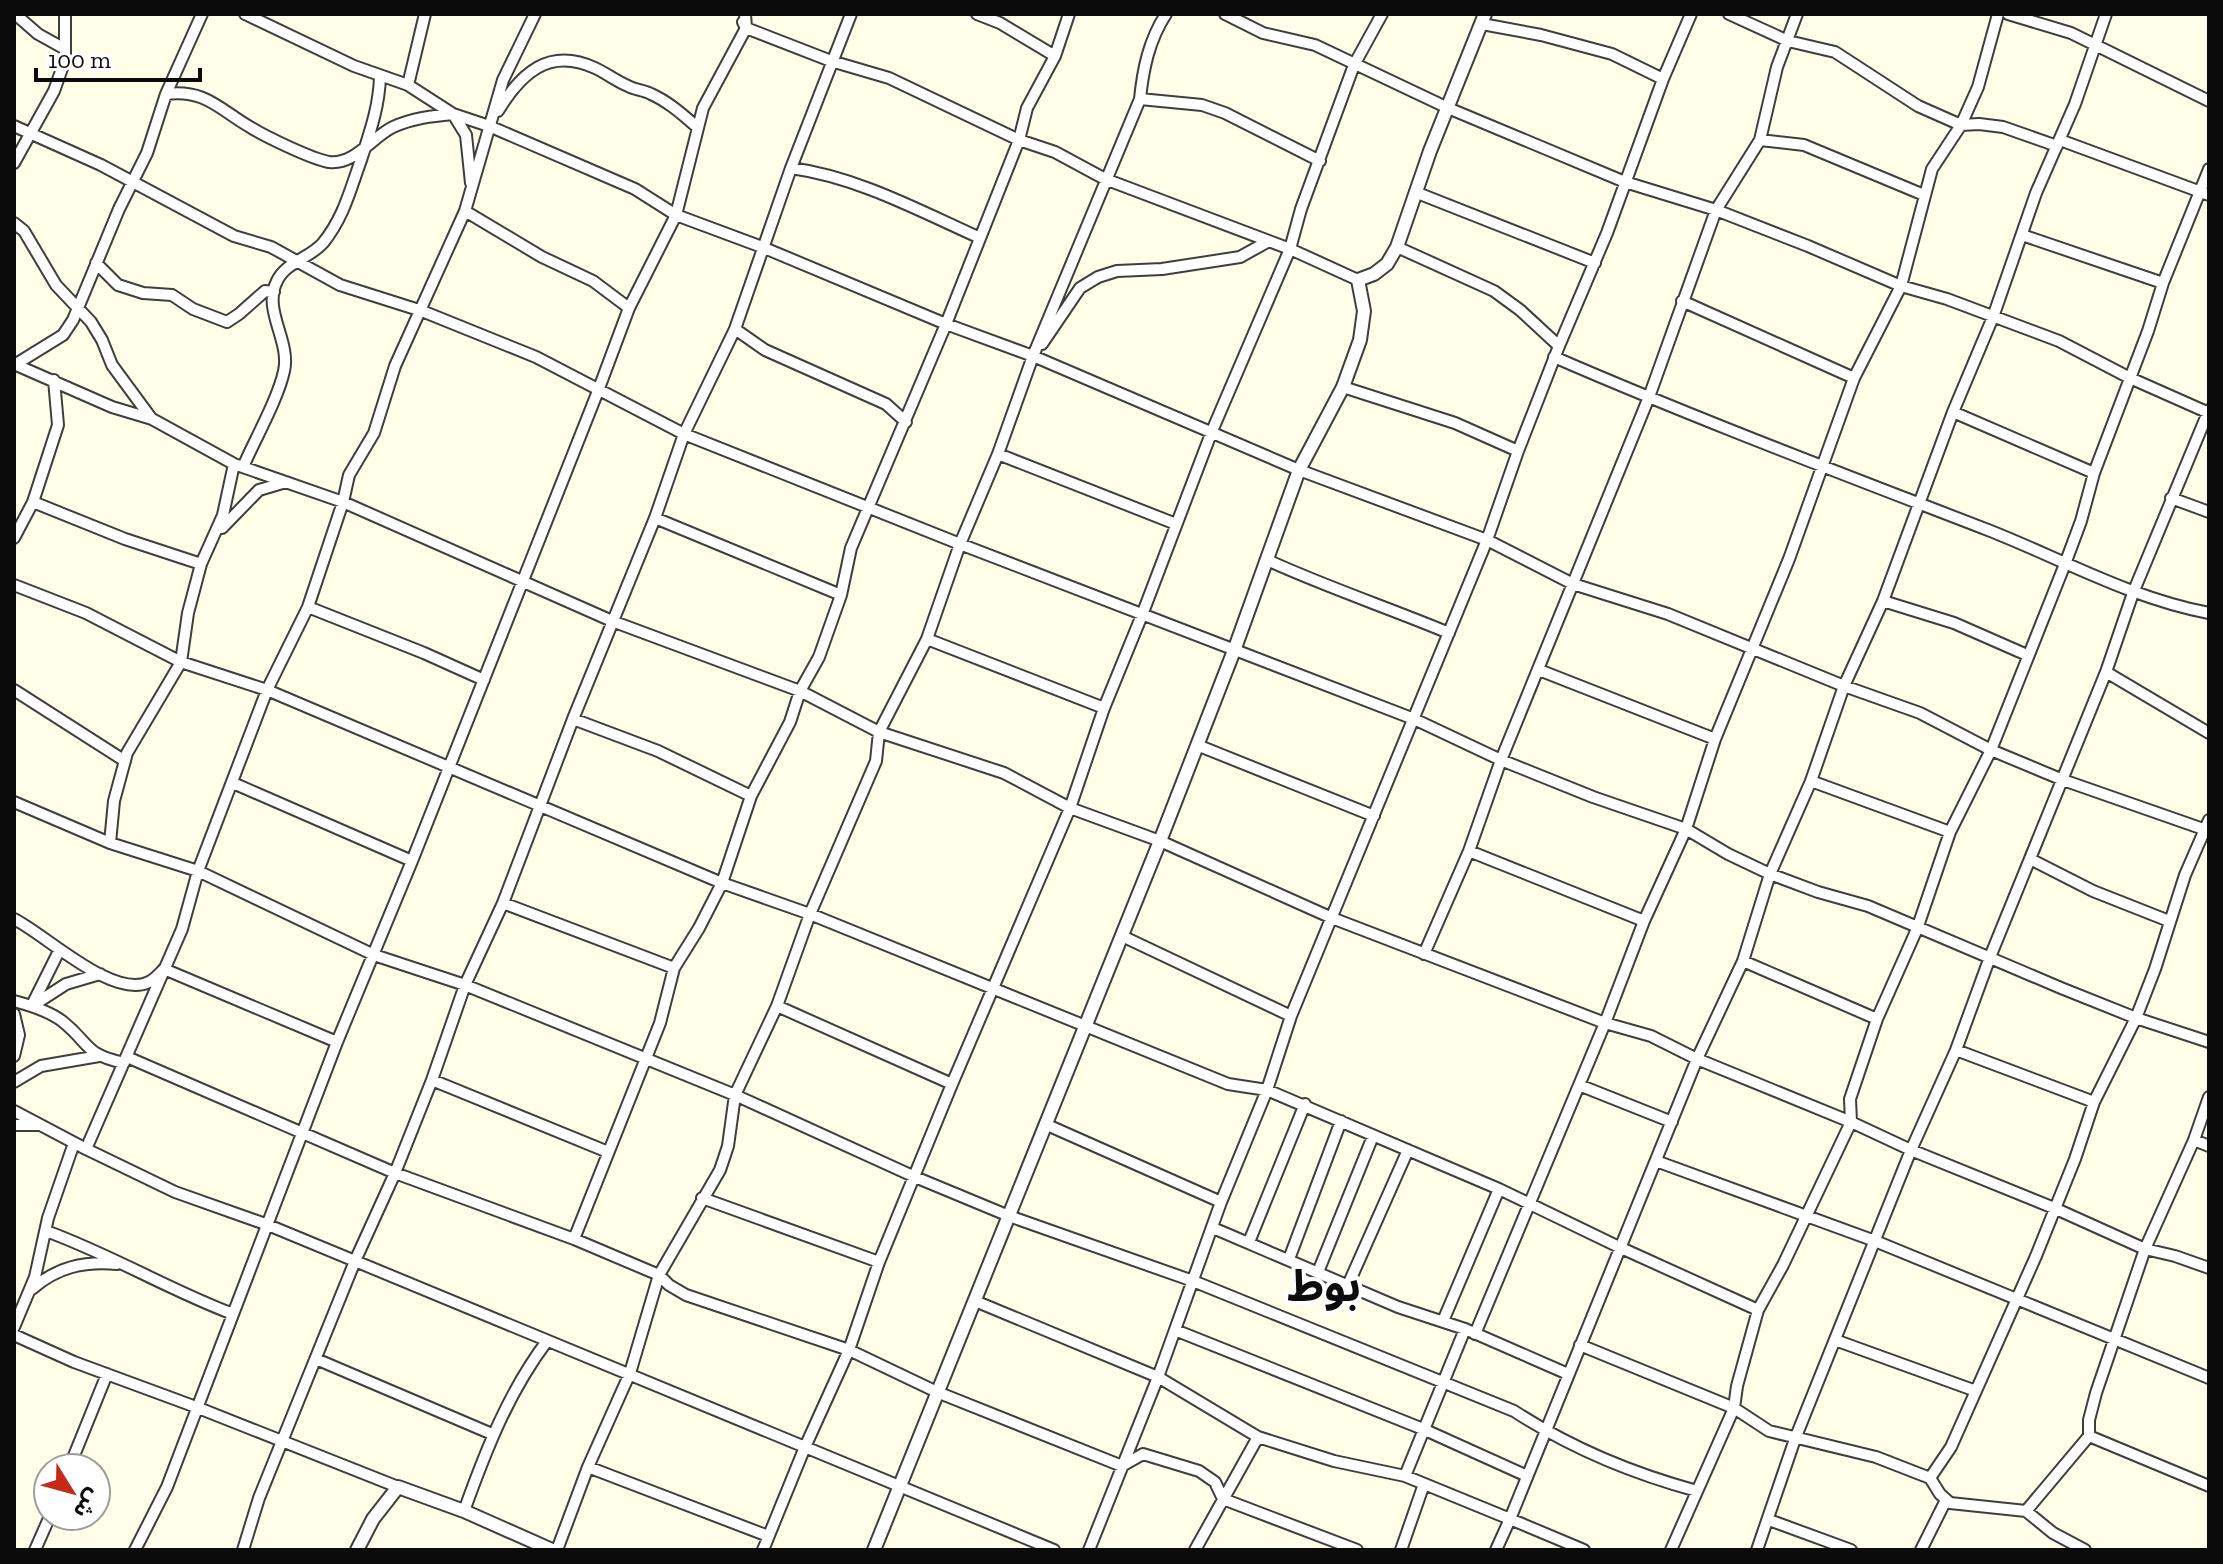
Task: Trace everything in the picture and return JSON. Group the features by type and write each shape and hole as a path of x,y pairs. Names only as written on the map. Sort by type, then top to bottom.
{"street":[{"path":"15,14 38,34 65,49"},
{"path":"15,364 63,335 79,308 131,181 147,153 166,94 202,14"},
{"path":"245,14 380,77 408,85 453,114 489,126 635,189 676,215 1033,356 1299,470 1487,540 1573,584 1668,614 1844,686 1920,713 1991,750 2063,780 2208,827 2185,875 2136,1018 2094,1102 2075,1159 1976,1391 1946,1455 1930,1478"},
{"path":"408,85 425,14"},
{"path":"86,1149 182,929 198,871 267,690 308,607 349,475 374,433 395,366 465,211 503,80 535,14"},
{"path":"738,14 746,28 831,61 889,78 1019,140 1055,152 1105,179 1290,249 1358,280 1374,274 1387,264 1397,247 1415,192 1484,19 1612,54 1663,79"},
{"path":"135,1550 167,1487 337,1042 524,580 629,308 676,215 703,108 746,28 745,14"},
{"path":"243,1550 259,1498 355,1261 395,1173 465,985 503,903 573,719 655,518 684,434 735,329 791,168 851,14"},
{"path":"977,14 1000,23 1055,56"},
{"path":"574,1239 660,1023 674,968 722,883 751,796 790,722 800,691 819,657 841,595 851,548 946,324 1019,140 1027,108 1055,56 1069,14"},
{"path":"14,1335 283,1443 464,1511 554,1550 630,1373 659,1275 720,1170 728,1146 735,1095 777,1006 810,914 876,761 879,732 927,639 960,544 998,454 1033,356 1140,99 1143,71 1151,43 1166,14"},
{"path":"1225,14 1263,33 1315,45 1448,108 1625,182 1716,210 1901,286 1947,299 2059,341 2130,378 2208,412 2133,593 2106,672 1990,957 1956,1050 1911,1150 1795,1439 1757,1550"},
{"path":"763,1550 849,1350 879,1262 952,1084 1070,808 1104,708 1212,431 1290,249 1301,209 1354,65 1382,14"},
{"path":"1089,1550 1158,1377 1221,1202 1267,1090 1291,1016 1487,540 1556,352 1595,263 1663,79 1691,14"},
{"path":"1729,14 1788,41 1835,52 1918,106 1961,125 2003,127 2059,143 2205,194"},
{"path":"1424,954 1469,851 1501,760 1649,397 1716,210 1760,140 1777,67 1797,14"},
{"path":"1405,1476 1444,1382 1530,1203 1644,921 1686,829 1715,739 1753,648 1854,378 1901,286 1932,169 1961,125 1978,87 1998,14"},
{"path":"2008,14 2071,33 2209,101"},
{"path":"1496,1550 1697,1059 1743,961 1770,874 1811,781 1844,686 1883,601 1917,504 1993,317 2044,170 2075,104 2106,14"},
{"path":"14,163 54,91 65,60 66,16"},
{"path":"489,126 505,98 526,73 548,61 570,61 594,67 632,89 649,93 676,109 697,127"},
{"path":"110,843 114,801 127,753 181,662 188,613 201,564 223,515 238,465 285,370 284,347 272,299 277,280 295,261 321,245 341,218 367,145 379,96 380,77"},
{"path":"166,94 181,92 200,96 221,106 249,127 330,162 352,158 392,128 422,117 453,114"},
{"path":"1140,99 1202,105 1225,113 1320,161"},
{"path":"453,114 466,135 471,191"},
{"path":"14,126 131,181 234,236 271,247 340,285 422,311 536,357 684,434 1414,719 1501,760 1593,797 1686,829 1770,874 1868,906 2136,1018 2209,1042"},
{"path":"1760,140 1804,145 1924,195"},
{"path":"791,168 846,181 978,237"},
{"path":"1671,1550 1734,1408 1758,1310 1851,1122 1850,1099 1877,1019 1917,929 1950,832 1991,750 2065,564 2094,473 2163,283 2205,194 2209,169"},
{"path":"1415,192 1595,263"},
{"path":"465,211 542,257 593,281 629,308"},
{"path":"14,223 24,231 56,285 79,308 102,340 112,365 152,419"},
{"path":"2022,235 2163,283"},
{"path":"1033,356 1080,288 1098,277 1117,271 1175,268 1240,257 1269,241"},
{"path":"1397,247 1494,291 1520,310 1556,352 1649,397 1730,432 1990,531 2133,593 2209,613"},
{"path":"96,263 118,285 143,293 172,295 193,309 227,322 265,291 274,292"},
{"path":"874,1550 1160,841 1235,648 1299,470 1343,387 1360,340 1364,311 1358,280"},
{"path":"1682,301 1854,378"},
{"path":"735,329 765,350 886,404 906,422"},
{"path":"15,364 112,407 152,419 238,465 343,502 612,621 800,691 879,732 1004,773 1070,808 1160,841 1332,918 1605,1023 1651,1036 1697,1059 2145,1249 2209,1268"},
{"path":"14,538 33,502 58,425 54,380"},
{"path":"1343,387 1455,423 1518,451"},
{"path":"1953,412 2094,473"},
{"path":"998,454 1176,524"},
{"path":"212,541 259,490 286,482"},
{"path":"2171,498 2209,512"},
{"path":"33,502 125,539 201,564"},
{"path":"655,518 841,595"},
{"path":"1267,560 1316,583 1378,603 1449,633"},
{"path":"14,585 86,613 181,662 267,690 722,883 810,914 1228,1084 1267,1090 1305,1104 1530,1203 1758,1310"},
{"path":"1883,601 1954,623 2027,655"},
{"path":"308,607 484,680"},
{"path":"927,639 1104,708"},
{"path":"1539,670 1715,739"},
{"path":"2106,672 2209,733"},
{"path":"14,690 125,761"},
{"path":"573,719 658,751 751,796"},
{"path":"1197,745 1374,816"},
{"path":"1811,781 1950,832"},
{"path":"233,783 412,861"},
{"path":"14,802 110,843 198,871 374,955 465,985 735,1095 1009,1216 1193,1281 1514,1411 1561,1440 1666,1483 1697,1491"},
{"path":"1469,851 1644,921"},
{"path":"2030,859 2093,891 2169,921"},
{"path":"503,903 674,968"},
{"path":"14,919 32,927 59,951 100,974 129,985 149,982 164,969"},
{"path":"1122,936 1291,1016"},
{"path":"32,1006 59,951"},
{"path":"1743,961 1877,1019"},
{"path":"164,969 337,1042"},
{"path":"32,1006 66,984 100,974"},
{"path":"14,1001 60,1019 88,1049 99,1056"},
{"path":"777,1006 952,1084"},
{"path":"14,1014 19,1035 14,1056"},
{"path":"1956,1050 2094,1102"},
{"path":"14,1082 41,1066 99,1056 126,1060 395,1173 574,1239 659,1275 686,1295 849,1350 937,1392 1122,1466"},
{"path":"432,1080 608,1152"},
{"path":"1579,1085 1672,1122"},
{"path":"2026,1511 2089,1436 2089,1420 2145,1249 2194,1140 2209,1097"},
{"path":"1249,1242 1305,1104"},
{"path":"14,1111 175,1192 268,1225 1054,1550"},
{"path":"1289,1259 1341,1121"},
{"path":"1045,1124 1221,1202"},
{"path":"14,1125 42,1125"},
{"path":"1318,1272 1373,1136"},
{"path":"2194,1140 2209,1146"},
{"path":"14,1327 30,1290 74,1143"},
{"path":"1348,1285 1408,1150"},
{"path":"1656,1161 1875,1241 2209,1378"},
{"path":"1443,1321 1499,1189"},
{"path":"702,1198 879,1262"},
{"path":"1213,1228 1398,1307 1443,1321 1568,1374"},
{"path":"46,1231 233,1314"},
{"path":"30,1290 47,1276 75,1265 124,1264"},
{"path":"975,1301 1158,1377 1258,1437 1334,1461 1405,1476 1584,1550"},
{"path":"1175,1330 1423,1429 1527,1476"},
{"path":"1835,1340 1976,1391"},
{"path":"464,1511 492,1434 526,1370 547,1341"},
{"path":"1580,1345 1734,1408 1769,1431 1876,1457 1930,1478 1950,1503 2026,1511 2053,1533 2085,1550"},
{"path":"316,1359 492,1434"},
{"path":"75,1452 107,1374"},
{"path":"2089,1436 2209,1486"},
{"path":"1195,1550 1258,1437"},
{"path":"1122,1466 1143,1454 1199,1471 1215,1482 1223,1499 1357,1550"},
{"path":"588,1467 768,1536"},
{"path":"1401,1550 1424,1484"},
{"path":"357,1550 373,1519 398,1487"},
{"path":"1921,1550 1946,1500"},
{"path":"1769,1520 1851,1550"}],"district":[{"name":"بوط","path":"1324,1285"}]}
